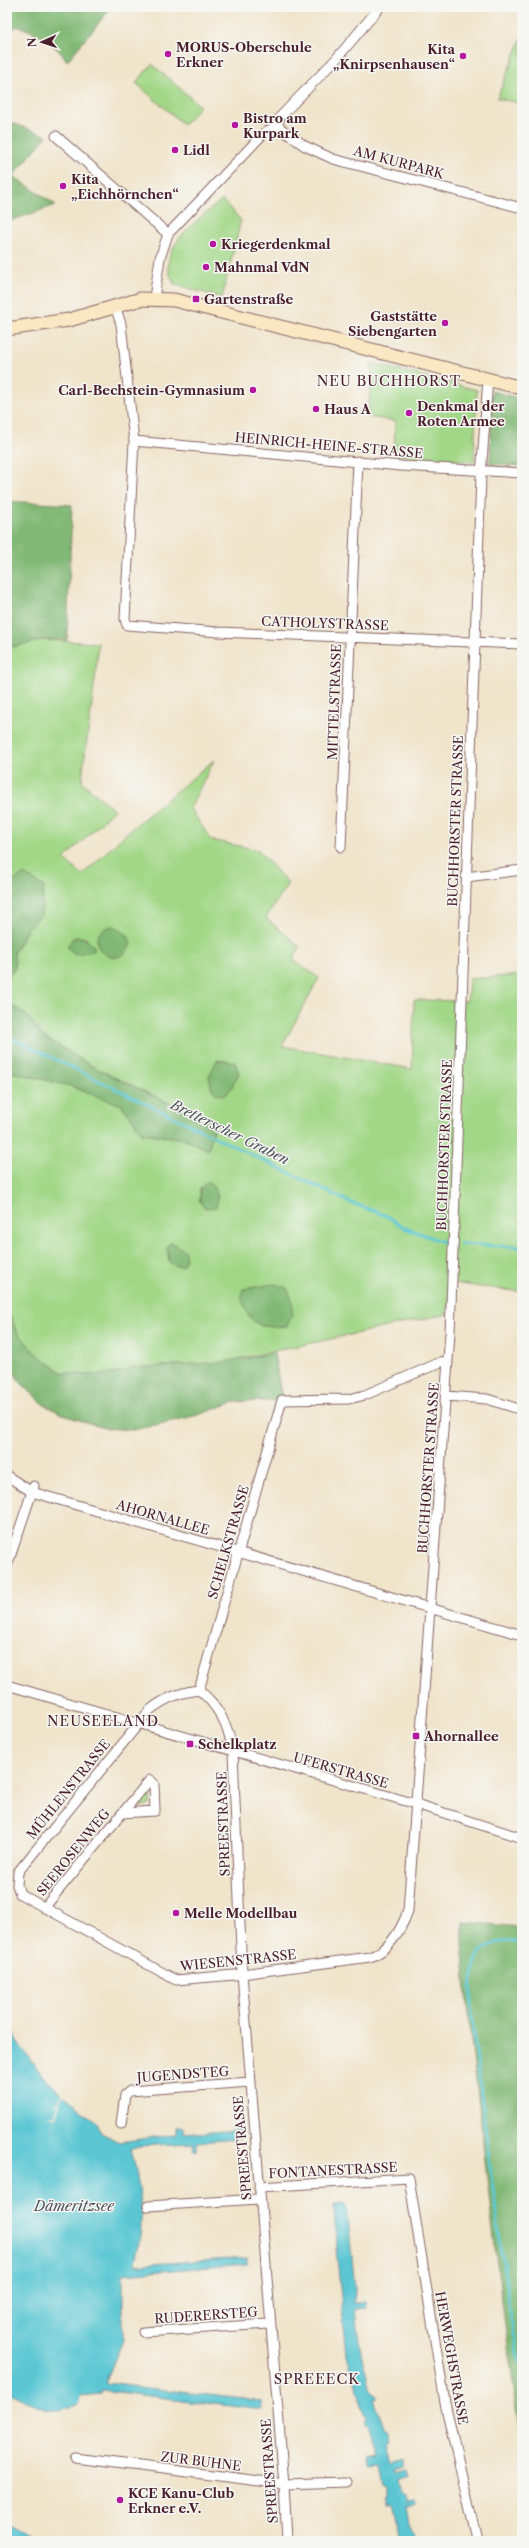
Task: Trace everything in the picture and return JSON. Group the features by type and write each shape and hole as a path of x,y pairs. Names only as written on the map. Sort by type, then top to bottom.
{"main road":[{"path":"7,328 69,320 141,299 154,298 181,302 522,388"}],"street":[{"path":"154,298 160,258 168,234 264,133 277,126 280,117 337,58 380,7"},
{"name":"AM KURPARK","path":"277,126 305,146 333,159 522,208"},
{"path":"56,136 168,234"},
{"path":"114,306 121,324 134,441"},
{"name":"BUCHHORSTER STRASSE","path":"408,1911 446,1396 454,1254 475,642 482,470 488,379"},
{"name":"HEINRICH-HEINE-STRASSE","path":"134,441 358,461 522,473"},
{"name":"CATHOLYSTRASSE","path":"134,441 125,619 127,625 210,632 522,644"},
{"name":"MITTELSTRASSE","path":"340,847 358,461"},
{"path":"466,877 522,870"},
{"name":"SCHELKSTRASSE","path":"199,1690 282,1400 349,1399 365,1395 439,1362 448,1361"},
{"path":"446,1396 487,1399 522,1410"},
{"name":"AHORNALLEE","path":"7,1476 33,1489 239,1552 522,1635"},
{"path":"7,1566 33,1489"},
{"name":"UFERSTRASSE","path":"7,1685 416,1804 522,1838"},
{"path":"138,1724 150,1710 166,1698 199,1690 210,1699 220,1713 228,1730 233,1752"},
{"name":"MÜHLENSTRASSE","path":"20,1894 17,1885 18,1872 138,1724"},
{"name":"SPREESTRASSE","path":"233,1752 242,1974 259,2199 284,2484 287,2541"},
{"name":"SEEROSENWEG","path":"44,1908 122,1813"},
{"name":"WIESENSTRASSE","path":"20,1894 176,1980 242,1974 375,1956 388,1946 402,1928 408,1911"},
{"name":"JUGENDSTEG","path":"121,2124 125,2095 130,2091 250,2082"},
{"name":"FONTANESTRASSE","path":"259,2188 409,2178"},
{"name":"HERWEGHSTRASSE","path":"409,2178 445,2402 477,2541"},
{"path":"148,2206 259,2199"},
{"name":"RUDERERSTEG","path":"143,2332 270,2324"},
{"name":"ZUR BUHNE","path":"75,2458 284,2484 348,2482"}],"green space":[{"path":"7,7 112,7 67,61 57,49 45,39 31,31 16,26 7,36"},
{"path":"522,37 522,104 497,98"},
{"path":"152,64 200,106 184,125 136,83"},
{"path":"7,121 47,136 13,176 56,205 7,222"},
{"path":"222,200 241,220 222,298 174,284 169,273 168,266 174,246 180,237 196,221"},
{"path":"372,363 477,390 474,462 394,455 395,421 368,417"},
{"path":"492,391 522,399 522,466 490,464"},
{"path":"7,501 72,505 67,640 44,640 7,648"},
{"path":"44,640 98,643 82,782 114,810 64,859 82,875 131,829 214,760 190,808 211,840 258,850 288,883 266,918 300,947 293,959 319,978 282,1046 412,1069 414,1000 467,1001 469,979 522,975 522,1292 452,1283 447,1314 224,1362 132,1368 114,1374 87,1375 61,1372 36,1354 17,1332 7,1309 7,1071 67,1085 122,1105 142,1133 186,1139 208,1150 215,1125 97,1069 44,1037 24,1013 7,1003 7,978 15,965 14,952 27,930 41,915 7,894 7,648","holes":["73,938 86,938 88,943 67,947","200,1189 218,1195 200,1202"]},
{"path":"24,874 44,887 41,915 27,930 14,952 15,969 7,978 7,894 13,881"},
{"path":"113,926 128,935 131,944 124,954 116,957 108,956 102,952 98,945 97,938 102,931"},
{"path":"82,937 94,946 94,951 75,954 67,947 73,938"},
{"path":"7,1003 24,1013 44,1037 97,1069 215,1125 208,1150 186,1139 142,1133 122,1105 67,1085 7,1071"},
{"path":"217,1060 235,1062 239,1073 231,1089 225,1095 217,1094 212,1090 209,1076"},
{"path":"208,1181 213,1187 217,1196 218,1200 216,1207 205,1208 200,1202 200,1189"},
{"path":"171,1242 184,1250 186,1259 182,1266 176,1266 169,1262 167,1247"},
{"path":"275,1284 287,1288 291,1298 293,1307 290,1321 287,1326 273,1327 256,1323 248,1314 242,1300 243,1289"},
{"path":"7,1309 17,1332 36,1354 61,1372 87,1375 114,1374 132,1368 224,1362 274,1353 282,1400 234,1402 198,1415 134,1430 104,1428 67,1416 44,1405 19,1381 7,1359"},
{"path":"147,1789 151,1790 150,1805 134,1807"},
{"path":"463,1922 522,1927 522,2441 509,2357 488,2189 466,1991"}],"water":[{"name":"Dämeritzsee","path":"7,2012 16,2040 45,2079 97,2123 101,2133 120,2142 176,2134 176,2127 183,2127 183,2134 239,2130 239,2139 197,2142 197,2150 194,2150 193,2143 138,2146 131,2149 140,2193 141,2207 140,2235 134,2265 247,2258 247,2264 123,2274 123,2340 105,2383 261,2401 262,2410 102,2390 101,2394 80,2396 78,2405 65,2408 62,2411 54,2411 40,2407 7,2392"},
{"path":"343,2203 347,2205 355,2290 354,2302 366,2302 367,2308 355,2309 361,2352 369,2383 373,2393 376,2394 377,2398 374,2399 385,2430 388,2431 392,2441 389,2442 394,2461 406,2457 406,2465 397,2468 398,2471 408,2468 410,2474 399,2478 402,2494 405,2494 406,2501 414,2500 415,2504 404,2506 407,2523 415,2539 413,2541 398,2541 391,2505 389,2502 385,2502 385,2495 387,2495 387,2484 384,2482 380,2461 367,2462 366,2454 378,2452 368,2425 365,2423 367,2420 347,2355 336,2248 334,2204"},
{"path":"7,2523 40,2540 43,2541 7,2541"}],"pier":[{"path":"62,2092 63,2093 51,2134 55,2117 46,2117 55,2115 58,2104 52,2103 59,2102 60,2098 54,2097 60,2097"}],"waterway":[{"name":"Bretterscher Graben","path":"7,1036 349,1202 387,1216 405,1228 446,1243"},
{"name":"Bretterscher Graben","path":"460,1244 522,1247"},
{"path":"522,1943 508,1941 495,1943 483,1950 476,1961 471,1989 473,2033 501,2249 516,2353 522,2365"}],"place":[{"name":"MORUS-Oberschule Erkner","path":"168,54"},
{"name":"Kita „Knirpsenhausen“","path":"463,56"},
{"name":"Bistro am Kurpark","path":"235,125"},
{"name":"Lidl","path":"175,150"},
{"name":"Kita „Eichhörnchen“","path":"63,186"},
{"name":"Kriegerdenkmal","path":"213,244"},
{"name":"Mahnmal VdN","path":"206,267"},
{"name":"Gartenstraße","path":"196,299"},
{"name":"Gaststätte Siebengarten","path":"445,323"},
{"name":"Carl-Bechstein-Gymnasium","path":"253,390"},
{"name":"Haus A","path":"316,409"},
{"name":"Denkmal der Roten Armee","path":"409,413"},
{"name":"Ahornallee","path":"416,1736"},
{"name":"Schelkplatz","path":"190,1744"},
{"name":"Melle Modellbau","path":"176,1913"},
{"name":"KCE Kanu-Club Erkner e.V.","path":"120,2500"}],"district":[{"name":"NEU BUCHHORST","path":"389,381"},
{"name":"NEUSEELAND","path":"103,1721"},
{"name":"SPREEECK","path":"317,2379"}]}
